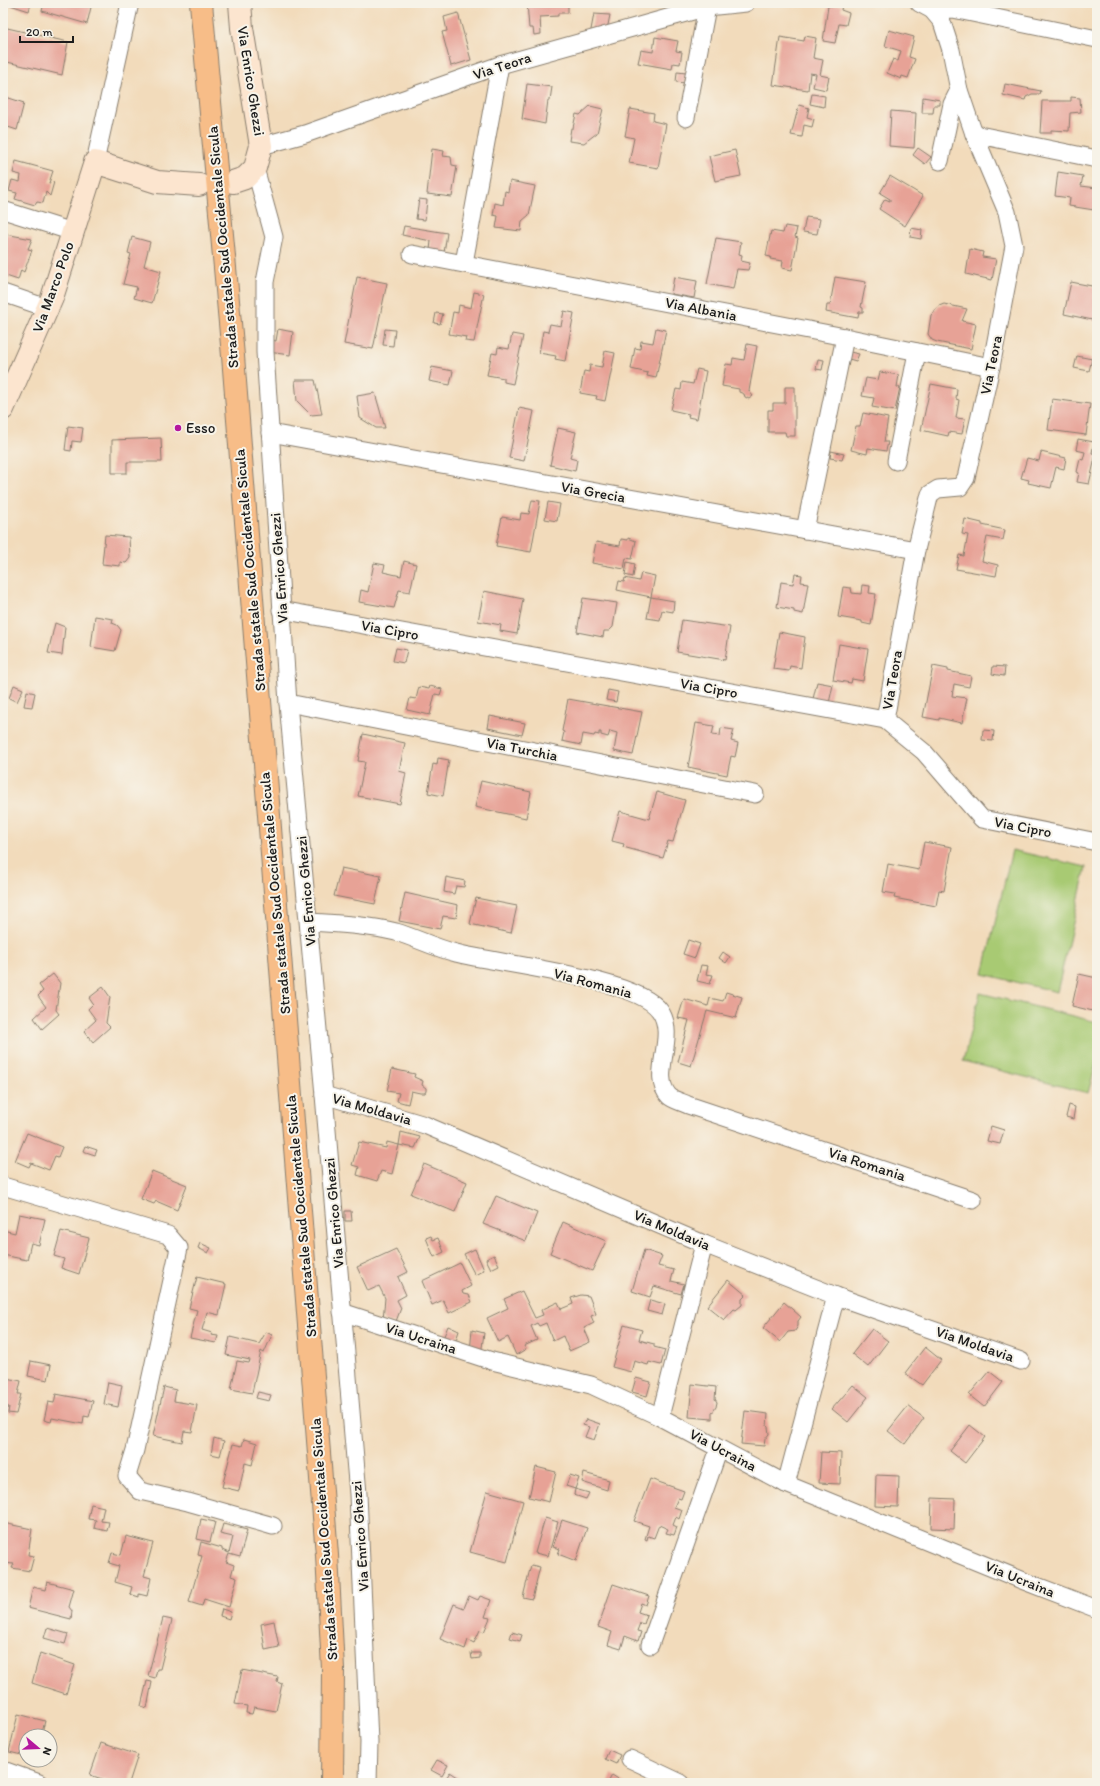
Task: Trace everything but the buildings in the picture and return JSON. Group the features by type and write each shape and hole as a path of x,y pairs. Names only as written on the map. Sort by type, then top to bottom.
{"main road":[{"name":"Strada statale Sud Occidentale Sicula","path":"201,3 233,364 327,1555 333,1669 332,1783"}],"street":[{"name":"Via Marco Polo","path":"3,409 47,308 95,162 130,3"},
{"name":"Via Enrico Ghezzi","path":"240,3 242,28 261,146 255,168 274,237 265,282 265,352 288,703 309,922 358,1494 364,1595 369,1742 368,1783"},
{"name":"Via Teora","path":"261,146 305,134 500,65 707,7 746,3"},
{"path":"686,118 707,7"},
{"path":"926,7 953,8 1097,39"},
{"name":"Via Teora","path":"885,720 916,550 930,494 938,489 960,487 966,478 1014,246 1007,212 974,134 959,90 951,50 942,22 926,7"},
{"path":"464,263 500,65"},
{"path":"940,161 952,104 959,90"},
{"path":"974,134 1097,159"},
{"path":"95,162 157,182 199,185"},
{"path":"233,182 245,178 255,168"},
{"path":"3,210 72,232"},
{"name":"Via Albania","path":"412,254 845,337 990,367"},
{"path":"3,293 47,308"},
{"path":"805,530 845,337"},
{"path":"896,461 917,352"},
{"name":"Via Grecia","path":"270,433 916,550"},
{"name":"Via Cipro","path":"281,610 885,720 924,752 982,819 1097,842"},
{"name":"Via Turchia","path":"288,703 755,794"},
{"name":"Via Romania","path":"309,922 356,925 396,932 456,953 595,981 636,994 651,1003 660,1011 666,1025 666,1044 662,1085 669,1096 688,1105 973,1200"},
{"name":"Via Moldavia","path":"324,1095 425,1125 501,1156 704,1244 836,1296 1021,1360"},
{"path":"3,1186 168,1235 179,1248 135,1450 127,1476 140,1491 188,1502 273,1526"},
{"path":"660,1417 704,1244"},
{"path":"786,1484 836,1296"},
{"name":"Via Ucraina","path":"342,1312 492,1361 592,1385 660,1417 786,1484 1024,1581 1097,1609"},
{"path":"650,1645 720,1449"},
{"path":"630,1759 681,1783"},
{"path":"3,1770 39,1783"}],"green space":[{"path":"1012,850 1086,867 1057,992 983,974"},
{"path":"980,993 1097,1022 1097,1060 1088,1093 963,1061"}],"place":[{"name":"Esso","path":"178,428"}]}
